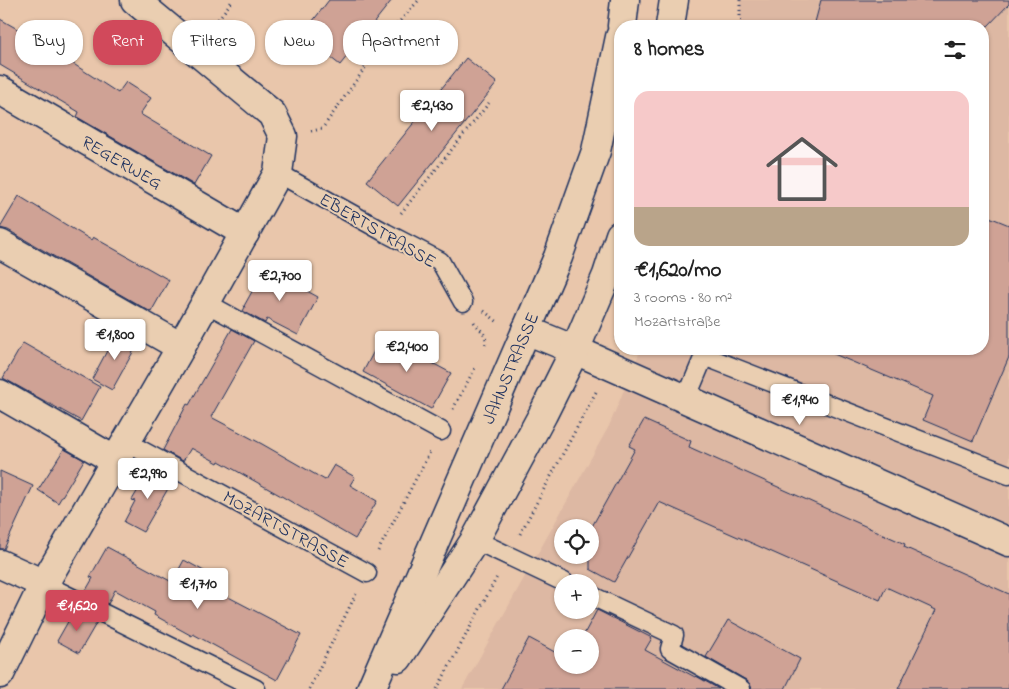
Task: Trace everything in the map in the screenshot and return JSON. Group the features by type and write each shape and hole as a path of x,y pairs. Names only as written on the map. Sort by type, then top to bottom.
{"street":[{"path":"0,674 44,584 181,347 278,173 284,136 272,114 136,0"},
{"path":"623,20 625,0"},
{"path":"671,20 674,0"},
{"name":"JAHNSTRASSE","path":"371,689 558,257 596,151 614,66"},
{"name":"REGERWEG","path":"0,90 245,233"},
{"path":"0,244 181,347"},
{"path":"378,689 475,540 575,350 607,275 614,253"},
{"path":"526,330 1009,542"},
{"path":"0,394 121,452"},
{"path":"0,564 44,584"}],"lane":[{"name":"EBERTSTRASSE","path":"278,173 440,262 463,302"},
{"path":"206,303 440,431"},
{"path":"686,399 704,356 1009,476"},
{"name":"MOZARTSTRASSE","path":"121,452 367,573"},
{"path":"475,540 554,577"},
{"path":"44,584 256,689"},
{"path":"599,599 674,636 670,649 741,689"}],"path":[{"path":"284,136 322,129 391,31 419,0"},
{"path":"740,0 740,20"},
{"path":"386,233 489,103"},
{"path":"463,302 476,325 484,333 486,340 484,348"},
{"path":"437,689 583,418 609,365 614,349"},
{"path":"308,689 440,431 477,364"}],"shaded area":[{"path":"740,0 1009,0 1009,689 462,689 554,524 554,564 599,564 599,519 557,519 609,426 639,355 989,355 989,20 740,20"}],"building":[{"path":"329,0 392,0 376,20 343,20 343,61 340,65 333,59 333,20 314,20"},
{"path":"821,0 1009,0 1009,4 989,25 989,20 816,20"},
{"path":"0,19 15,28 15,65 75,65 118,93 126,82 151,98 140,114 211,156 194,185 77,117 79,112 0,65"},
{"path":"466,58 497,83 398,206 367,181"},
{"path":"19,196 91,240 93,237 169,280 151,312 8,230 0,228"},
{"path":"989,217 1009,225 1009,357 973,441 923,420 933,396 836,355 989,355"},
{"path":"265,268 318,297 298,335 267,319 265,323 243,311"},
{"path":"232,329 254,341 211,417 325,480 334,465 355,477 350,485 377,501 355,539 219,461 218,463 191,448 183,461 163,450 187,404 189,405"},
{"path":"117,332 138,343 112,390 92,379"},
{"path":"382,336 451,373 431,409 363,372"},
{"path":"23,343 100,387 81,421 3,378"},
{"path":"644,420 691,441 689,447 905,544 904,547 1009,594 1009,689 898,689 936,610 886,587 880,600 659,502 614,582 590,569 590,564 599,564 599,519 596,519 635,449 629,446"},
{"path":"64,449 84,460 58,503 38,490"},
{"path":"153,469 173,480 143,532 124,522 135,501 132,500 148,473 150,474"},
{"path":"0,471 33,486 4,549 0,549"},
{"path":"107,547 172,582 184,560 222,581 217,591 301,635 277,680 154,615 155,612 115,590 108,604 85,592 93,578 90,577"},
{"path":"74,611 97,622 79,653 57,641"},
{"path":"599,611 652,638 645,650 719,689 501,689 529,638 554,652 554,674 599,674 599,629 587,629 592,619 599,619"},
{"path":"728,620 800,659 785,689 752,689 746,680 706,657"}]}
